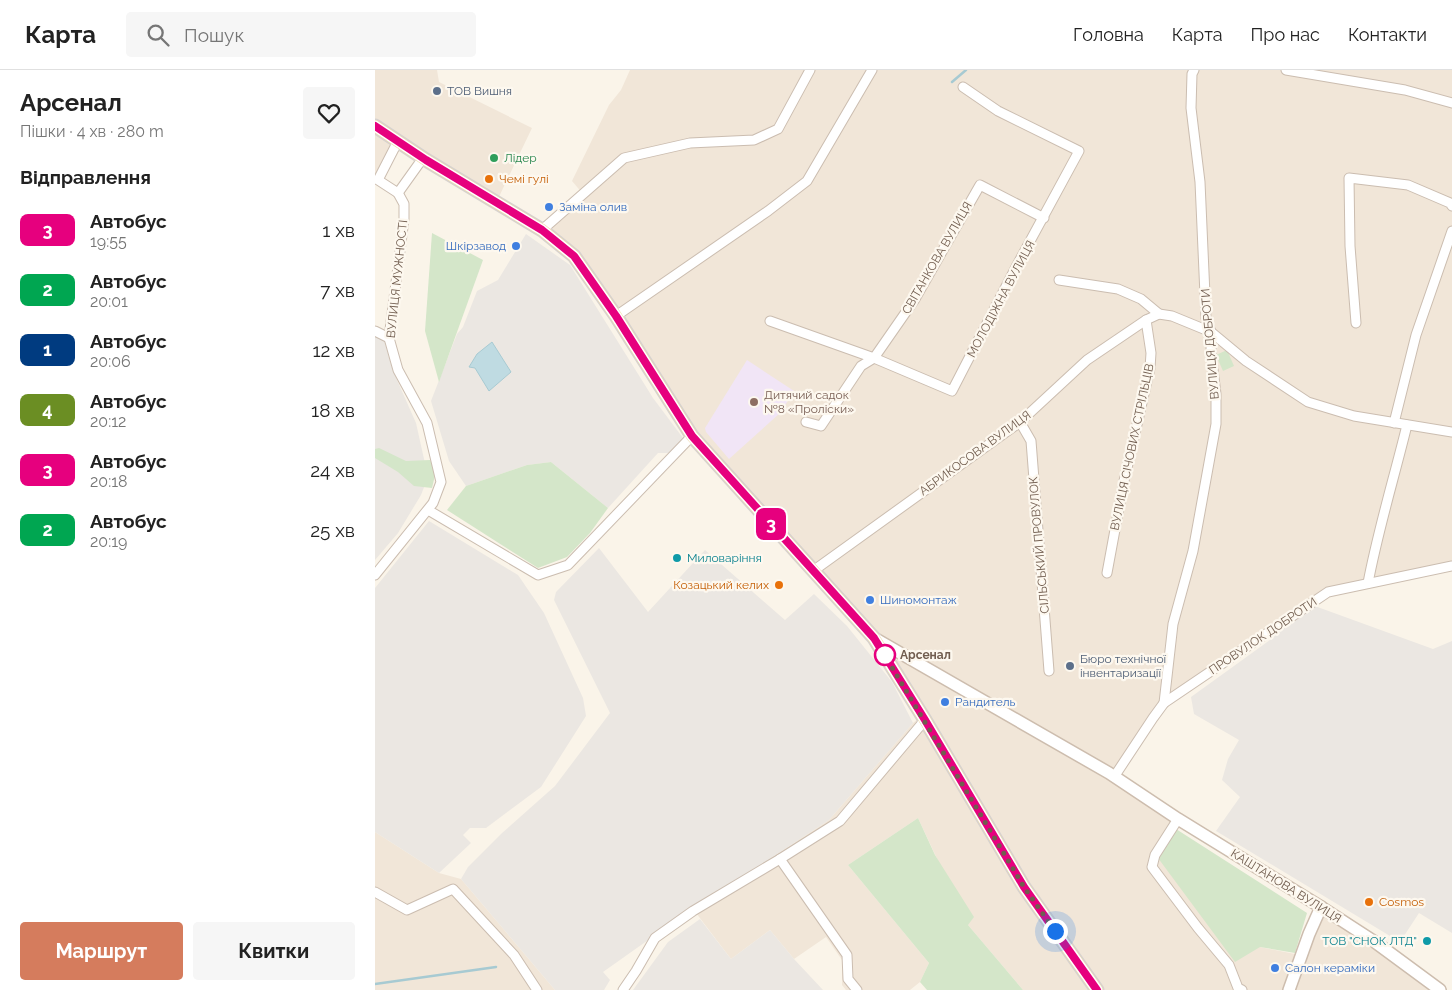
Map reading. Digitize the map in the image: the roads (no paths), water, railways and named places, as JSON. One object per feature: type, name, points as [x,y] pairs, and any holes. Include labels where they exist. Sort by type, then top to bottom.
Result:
[{"type":"main road","points":[[375,126],[423,158],[542,230],[574,256],[616,316],[692,436],[874,638],[1024,887],[1097,990]]},
{"type":"street","points":[[542,230],[625,158],[690,144],[754,140],[778,129],[810,70]]},
{"type":"street","points":[[616,316],[769,211],[807,181],[872,70]]},
{"type":"street","name":"ВУЛИЦЯ ДОБРОТИ","points":[[1165,703],[1173,624],[1193,551],[1216,424],[1216,394],[1211,353],[1211,332],[1206,318],[1200,182],[1191,108],[1192,74],[1194,70]]},
{"type":"street","points":[[1286,70],[1405,90],[1452,103]]},
{"type":"street","name":"МОЛОДІЖНА ВУЛИЦЯ","points":[[770,321],[874,358],[952,391],[1079,151],[998,111],[963,87]]},
{"type":"street","points":[[398,141],[376,180],[398,193],[423,158]]},
{"type":"street","points":[[1356,323],[1350,246],[1349,178],[1408,185],[1450,203],[1452,206]]},
{"type":"street","name":"СВІТАНКОВА ВУЛИЦЯ","points":[[806,422],[821,426],[861,366],[874,358],[915,299],[980,184],[1044,218]]},
{"type":"street","name":"ВУЛИЦЯ МУЖНОСТІ","points":[[375,575],[433,503],[441,482],[427,423],[398,370],[389,338],[404,219],[404,204],[398,193]]},
{"type":"street","points":[[1395,423],[1416,336],[1452,231]]},
{"type":"street","points":[[1059,280],[1118,289],[1141,299],[1159,314],[1172,316],[1211,332],[1246,361],[1308,402],[1354,416],[1452,432]]},
{"type":"street","name":"АБРИКОСОВА ВУЛИЦЯ","points":[[813,571],[1021,422],[1087,360],[1146,320],[1159,314]]},
{"type":"street","name":"ВУЛИЦЯ СІЧОВИХ СТРІЛЬЦІВ","points":[[1107,573],[1124,481],[1150,368],[1151,353],[1146,320]]},
{"type":"street","points":[[375,331],[389,338]]},
{"type":"street","name":"СІЛЬСЬКИЙ ПРОВУЛОК","points":[[1021,422],[1031,441],[1049,671]]},
{"type":"street","points":[[1368,583],[1376,542],[1407,425]]},
{"type":"street","points":[[428,510],[538,574],[568,565],[692,436]]},
{"type":"street","name":"ПРОВУЛОК ДОБРОТИ","points":[[1165,703],[1327,592],[1452,566]]},
{"type":"street","name":"КАШТАНОВА ВУЛИЦЯ","points":[[874,638],[1114,777],[1178,820],[1375,942],[1440,990]]},
{"type":"street","points":[[1114,777],[1165,703]]},
{"type":"street","points":[[623,990],[636,972],[655,938],[693,912],[840,821],[925,720]]},
{"type":"street","points":[[1178,820],[1155,855],[1152,867],[1198,928],[1229,965],[1238,988],[1242,990]]},
{"type":"street","points":[[780,859],[847,955],[848,979],[857,990]]},
{"type":"street","points":[[375,892],[407,910],[453,889],[513,955],[537,990]]},
{"type":"street","points":[[1289,990],[1321,907]]},
{"type":"water","points":[[492,342],[511,372],[489,391],[475,368],[469,367],[477,354]]},
{"type":"waterway","points":[[952,82],[966,70]]},
{"type":"waterway","points":[[375,984],[496,967]]},
{"type":"place","name":"ТОВ Вишня","points":[[437,91]]},
{"type":"place","name":"Лідер","points":[[494,158]]},
{"type":"place","name":"Чемі гулі","points":[[489,179]]},
{"type":"place","name":"Заміна олив","points":[[549,207]]},
{"type":"place","name":"Шкірзавод","points":[[516,246]]},
{"type":"place","name":"Дитячий садок №8 «Проліски»","points":[[754,402]]},
{"type":"place","name":"Миловаріння","points":[[677,558]]},
{"type":"place","name":"Козацький келих","points":[[779,585]]},
{"type":"place","name":"Шиномонтаж","points":[[870,600]]},
{"type":"place","name":"Арсенал","points":[[885,655]]},
{"type":"place","name":"Бюро технічної інвентаризації","points":[[1070,666]]},
{"type":"place","name":"Рандитель","points":[[945,702]]},
{"type":"place","name":"Cosmos","points":[[1369,902]]},
{"type":"place","name":"ТОВ \"СНОК ЛТД\"","points":[[1427,941]]},
{"type":"place","name":"Салон кераміки","points":[[1275,968]]}]
